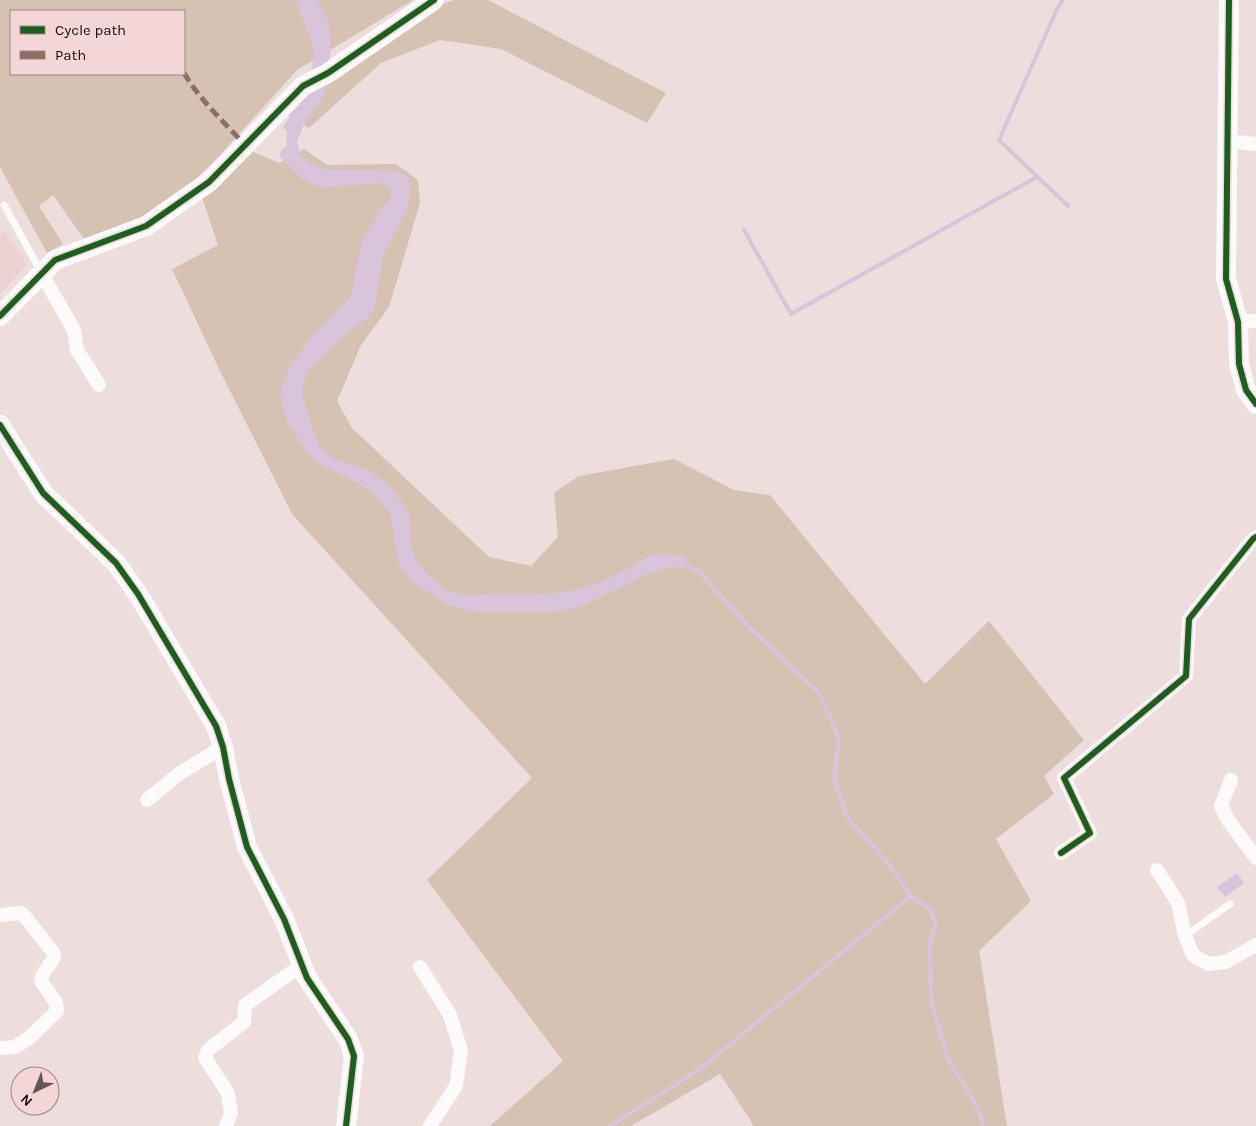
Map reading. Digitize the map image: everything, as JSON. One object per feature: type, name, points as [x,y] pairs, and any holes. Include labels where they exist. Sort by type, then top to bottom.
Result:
[{"type":"street","points":[[0,316],[56,260],[146,226],[209,182],[303,86],[328,73],[434,0]]},
{"type":"street","points":[[1229,0],[1226,279],[1247,321],[1238,364],[1246,390],[1256,404]]},
{"type":"street","points":[[1228,141],[1256,144]]},
{"type":"street","points":[[42,274],[74,330],[77,350],[99,385]]},
{"type":"street","points":[[0,425],[43,493],[116,563],[138,594],[216,726],[223,747],[229,779],[247,848],[284,919],[307,978],[348,1039],[354,1056],[346,1126]]},
{"type":"street","points":[[1061,853],[1090,832],[1064,778],[1186,676],[1189,619],[1256,537]]},
{"type":"street","points":[[147,800],[180,773],[223,747]]},
{"type":"street","points":[[1231,780],[1222,806],[1228,820],[1256,858]]},
{"type":"street","points":[[1157,870],[1178,903],[1185,936],[1193,955],[1208,964],[1226,962],[1256,945]]},
{"type":"street","points":[[0,915],[21,912],[53,952],[54,957],[42,974],[41,981],[56,1003],[56,1011],[29,1038],[15,1046],[0,1048]]},
{"type":"street","points":[[226,1126],[231,1113],[228,1093],[205,1058],[208,1050],[244,1022],[245,1005],[302,965]]},
{"type":"street","points":[[420,967],[450,1015],[461,1051],[456,1086],[430,1126]]},
{"type":"lane","points":[[4,205],[42,274]]},
{"type":"lane","points":[[1185,936],[1230,904]]},
{"type":"shaded area","points":[[0,0],[413,0],[297,70],[194,181],[146,215],[84,239],[53,195],[39,206],[63,244],[47,253],[0,167]]},
{"type":"shaded area","points":[[295,0],[317,0],[329,22],[331,44],[327,85],[323,98],[304,124],[297,142],[301,155],[307,161],[326,170],[399,171],[408,178],[411,190],[408,206],[383,255],[375,308],[369,317],[342,337],[307,371],[302,392],[310,423],[319,445],[331,457],[370,471],[389,485],[402,502],[410,517],[410,542],[415,559],[424,571],[445,590],[463,595],[547,594],[571,591],[600,582],[648,556],[666,554],[687,558],[684,568],[670,567],[646,575],[585,605],[558,612],[474,612],[449,606],[413,582],[399,565],[390,513],[376,497],[358,483],[330,470],[310,456],[287,423],[280,393],[291,364],[313,335],[351,296],[362,241],[381,209],[391,197],[391,189],[381,183],[322,188],[303,180],[280,157],[280,152],[289,144],[290,135],[283,127],[309,89],[314,53]]},
{"type":"shaded area","points":[[454,0],[488,0],[666,93],[647,123],[501,49],[440,40],[381,63],[309,128],[288,115],[425,10]]},
{"type":"shaded area","points":[[304,149],[327,165],[396,164],[418,180],[420,203],[389,307],[361,345],[337,401],[352,428],[489,557],[531,566],[558,537],[554,493],[579,476],[674,459],[734,490],[770,495],[925,684],[989,621],[1084,740],[1044,776],[1054,794],[996,839],[1031,901],[979,951],[1007,1126],[753,1126],[720,1074],[631,1126],[490,1126],[563,1061],[427,880],[532,778],[292,514],[219,369],[172,269],[218,245],[201,194],[251,151],[279,163]]},
{"type":"shaded area","points":[[4,231],[27,264],[0,294],[0,235]]},
{"type":"shaded area","points":[[1237,873],[1244,883],[1225,897],[1217,887]]},
{"type":"waterway","points":[[1063,0],[1057,9],[999,140],[1068,206]]},
{"type":"waterway","points":[[288,150],[289,129]]},
{"type":"waterway","points":[[744,230],[791,314],[1037,177]]},
{"type":"waterway","points":[[682,564],[698,571],[750,628],[818,692],[839,740],[834,778],[847,817],[887,862],[911,896],[930,909],[936,926],[930,941],[931,1001],[949,1061],[971,1096],[981,1116],[983,1126]]},
{"type":"waterway","points":[[610,1126],[700,1069],[911,896]]},
{"type":"marked path","points":[[185,75],[205,101],[245,145]]},
{"type":"cycle path","points":[[0,316],[55,260],[146,226],[209,182],[303,86],[328,73],[434,0]]},
{"type":"cycle path","points":[[1229,0],[1226,279],[1238,322],[1239,364],[1246,390],[1256,404]]},
{"type":"cycle path","points":[[0,425],[43,493],[116,563],[138,594],[216,726],[223,747],[229,779],[247,847],[284,919],[307,978],[348,1039],[354,1056],[346,1126]]},
{"type":"cycle path","points":[[1061,853],[1090,833],[1064,778],[1186,676],[1189,619],[1256,537]]}]
